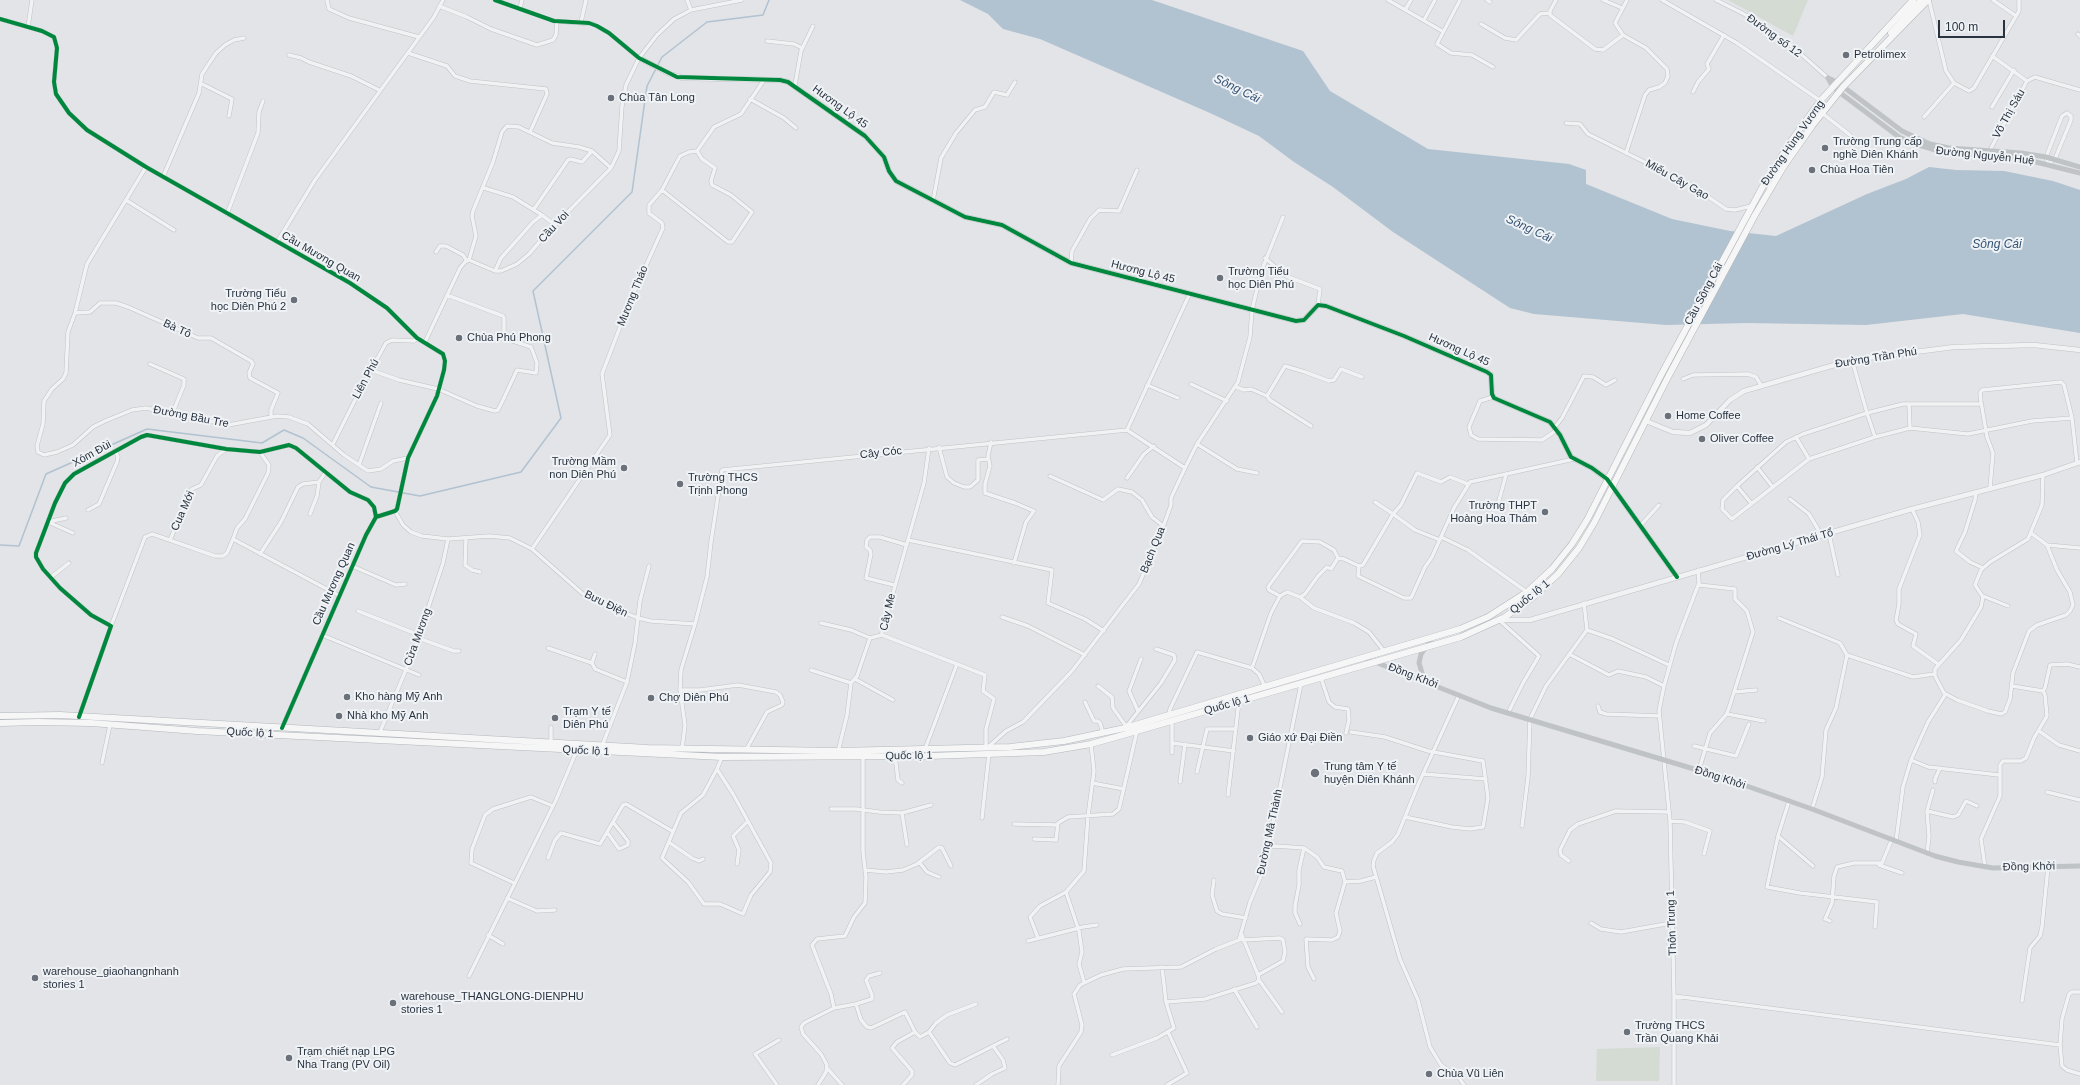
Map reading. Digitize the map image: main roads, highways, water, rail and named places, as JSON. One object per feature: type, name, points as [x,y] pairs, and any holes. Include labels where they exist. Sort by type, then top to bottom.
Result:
[{"type":"highway","points":[[1875,42],[1913,0]]},
{"type":"highway","points":[[1880,47],[1898,24],[1921,0]]},
{"type":"highway","points":[[1880,47],[1929,0]]},
{"type":"highway","points":[[1875,42],[1898,24]]},
{"type":"highway","name":"Đường Hùng Vương","points":[[1749,208],[1788,147],[1821,100],[1875,42]]},
{"type":"highway","name":"Đường Hùng Vương","points":[[1755,215],[1784,166],[1822,113],[1880,47]]},
{"type":"highway","name":"Cầu Sông Cái","points":[[1660,377],[1749,208]]},
{"type":"highway","name":"Cầu Sông Cái","points":[[1668,378],[1755,215]]},
{"type":"highway","name":"Quốc lộ 1","points":[[0,716],[78,717],[380,732],[602,746],[746,750],[863,756],[895,756],[988,751],[1036,745],[1103,733],[1432,638],[1488,617],[1527,592],[1552,569],[1572,544],[1587,520],[1660,377]]},
{"type":"highway","name":"Quốc lộ 1","points":[[0,723],[38,722],[110,725],[197,731],[722,757],[838,754],[925,749],[1044,752],[1091,744],[1424,649],[1461,637],[1499,620],[1532,598],[1565,565],[1587,536],[1668,378]]},
{"type":"main road","name":"Đường Nguyễn Huệ","points":[[1828,78],[1899,137],[1912,143],[1949,154],[1989,152],[2046,157],[2080,167]]},
{"type":"main road","name":"Đường Nguyễn Huệ","points":[[1989,152],[2048,164],[2080,173]]},
{"type":"main road","points":[[1432,638],[1424,649],[1420,659],[1421,672],[1426,680],[1432,684]]},
{"type":"main road","name":"Đồng Khởi","points":[[1365,658],[1508,713],[1699,770],[1812,809],[1927,853],[1958,862],[1984,867],[2080,866]]},
{"type":"water","name":"Sông Cái","points":[[960,0],[1152,0],[1303,51],[1330,91],[1428,149],[1569,164],[1586,170],[1586,184],[1672,219],[1730,231],[1776,236],[1867,194],[1906,179],[1929,167],[1956,170],[2004,171],[2053,181],[2080,190],[2080,333],[1963,314],[1866,325],[1747,323],[1666,325],[1534,314],[1510,308],[1393,232],[1333,187],[1294,162],[1259,136],[1040,39],[1003,29],[988,14]]},
{"type":"waterway","points":[[0,545],[19,546],[46,474],[147,429],[262,443],[284,430],[303,438],[371,487],[420,496],[521,472],[561,418],[533,291],[632,192],[647,86],[662,57],[707,22],[763,15],[769,0]]},
{"type":"place","name":"Petrolimex","points":[[1846,55]]},
{"type":"place","name":"Chùa Tân Long","points":[[611,98]]},
{"type":"place","name":"Trường Trung cấp nghề Diên Khánh","points":[[1825,148]]},
{"type":"place","name":"Chùa Hoa Tiên","points":[[1812,170]]},
{"type":"place","name":"Trường Tiểu học Diên Phú","points":[[1220,278]]},
{"type":"place","name":"Trường Tiểu học Diên Phú 2","points":[[294,300]]},
{"type":"place","name":"Chùa Phú Phong","points":[[459,338]]},
{"type":"place","name":"Home Coffee","points":[[1668,416]]},
{"type":"place","name":"Oliver Coffee","points":[[1702,439]]},
{"type":"place","name":"Trường Mầm non Diên Phú","points":[[624,468]]},
{"type":"place","name":"Trường THCS Trịnh Phong","points":[[680,484]]},
{"type":"place","name":"Trường THPT Hoàng Hoa Thám","points":[[1545,512]]},
{"type":"place","name":"Kho hàng Mỹ Anh","points":[[347,697]]},
{"type":"place","name":"Chợ Diên Phú","points":[[651,698]]},
{"type":"place","name":"Nhà kho Mỹ Anh","points":[[339,716]]},
{"type":"place","name":"Trạm Y tế Diên Phú","points":[[555,718]]},
{"type":"place","name":"Giáo xứ Đại Điền","points":[[1250,738]]},
{"type":"place","name":"Trung tâm Y tế huyện Diên Khánh","points":[[1315,773]]},
{"type":"place","name":"warehouse_giaohangnhanh stories 1","points":[[35,978]]},
{"type":"place","name":"warehouse_THANGLONG-DIENPHU stories 1","points":[[393,1003]]},
{"type":"place","name":"Trường THCS Trần Quang Khải","points":[[1627,1032]]},
{"type":"place","name":"Trạm chiết nạp LPG Nha Trang (PV Oil)","points":[[289,1058]]},
{"type":"place","name":"Chùa Vũ Liên","points":[[1429,1074]]}]
